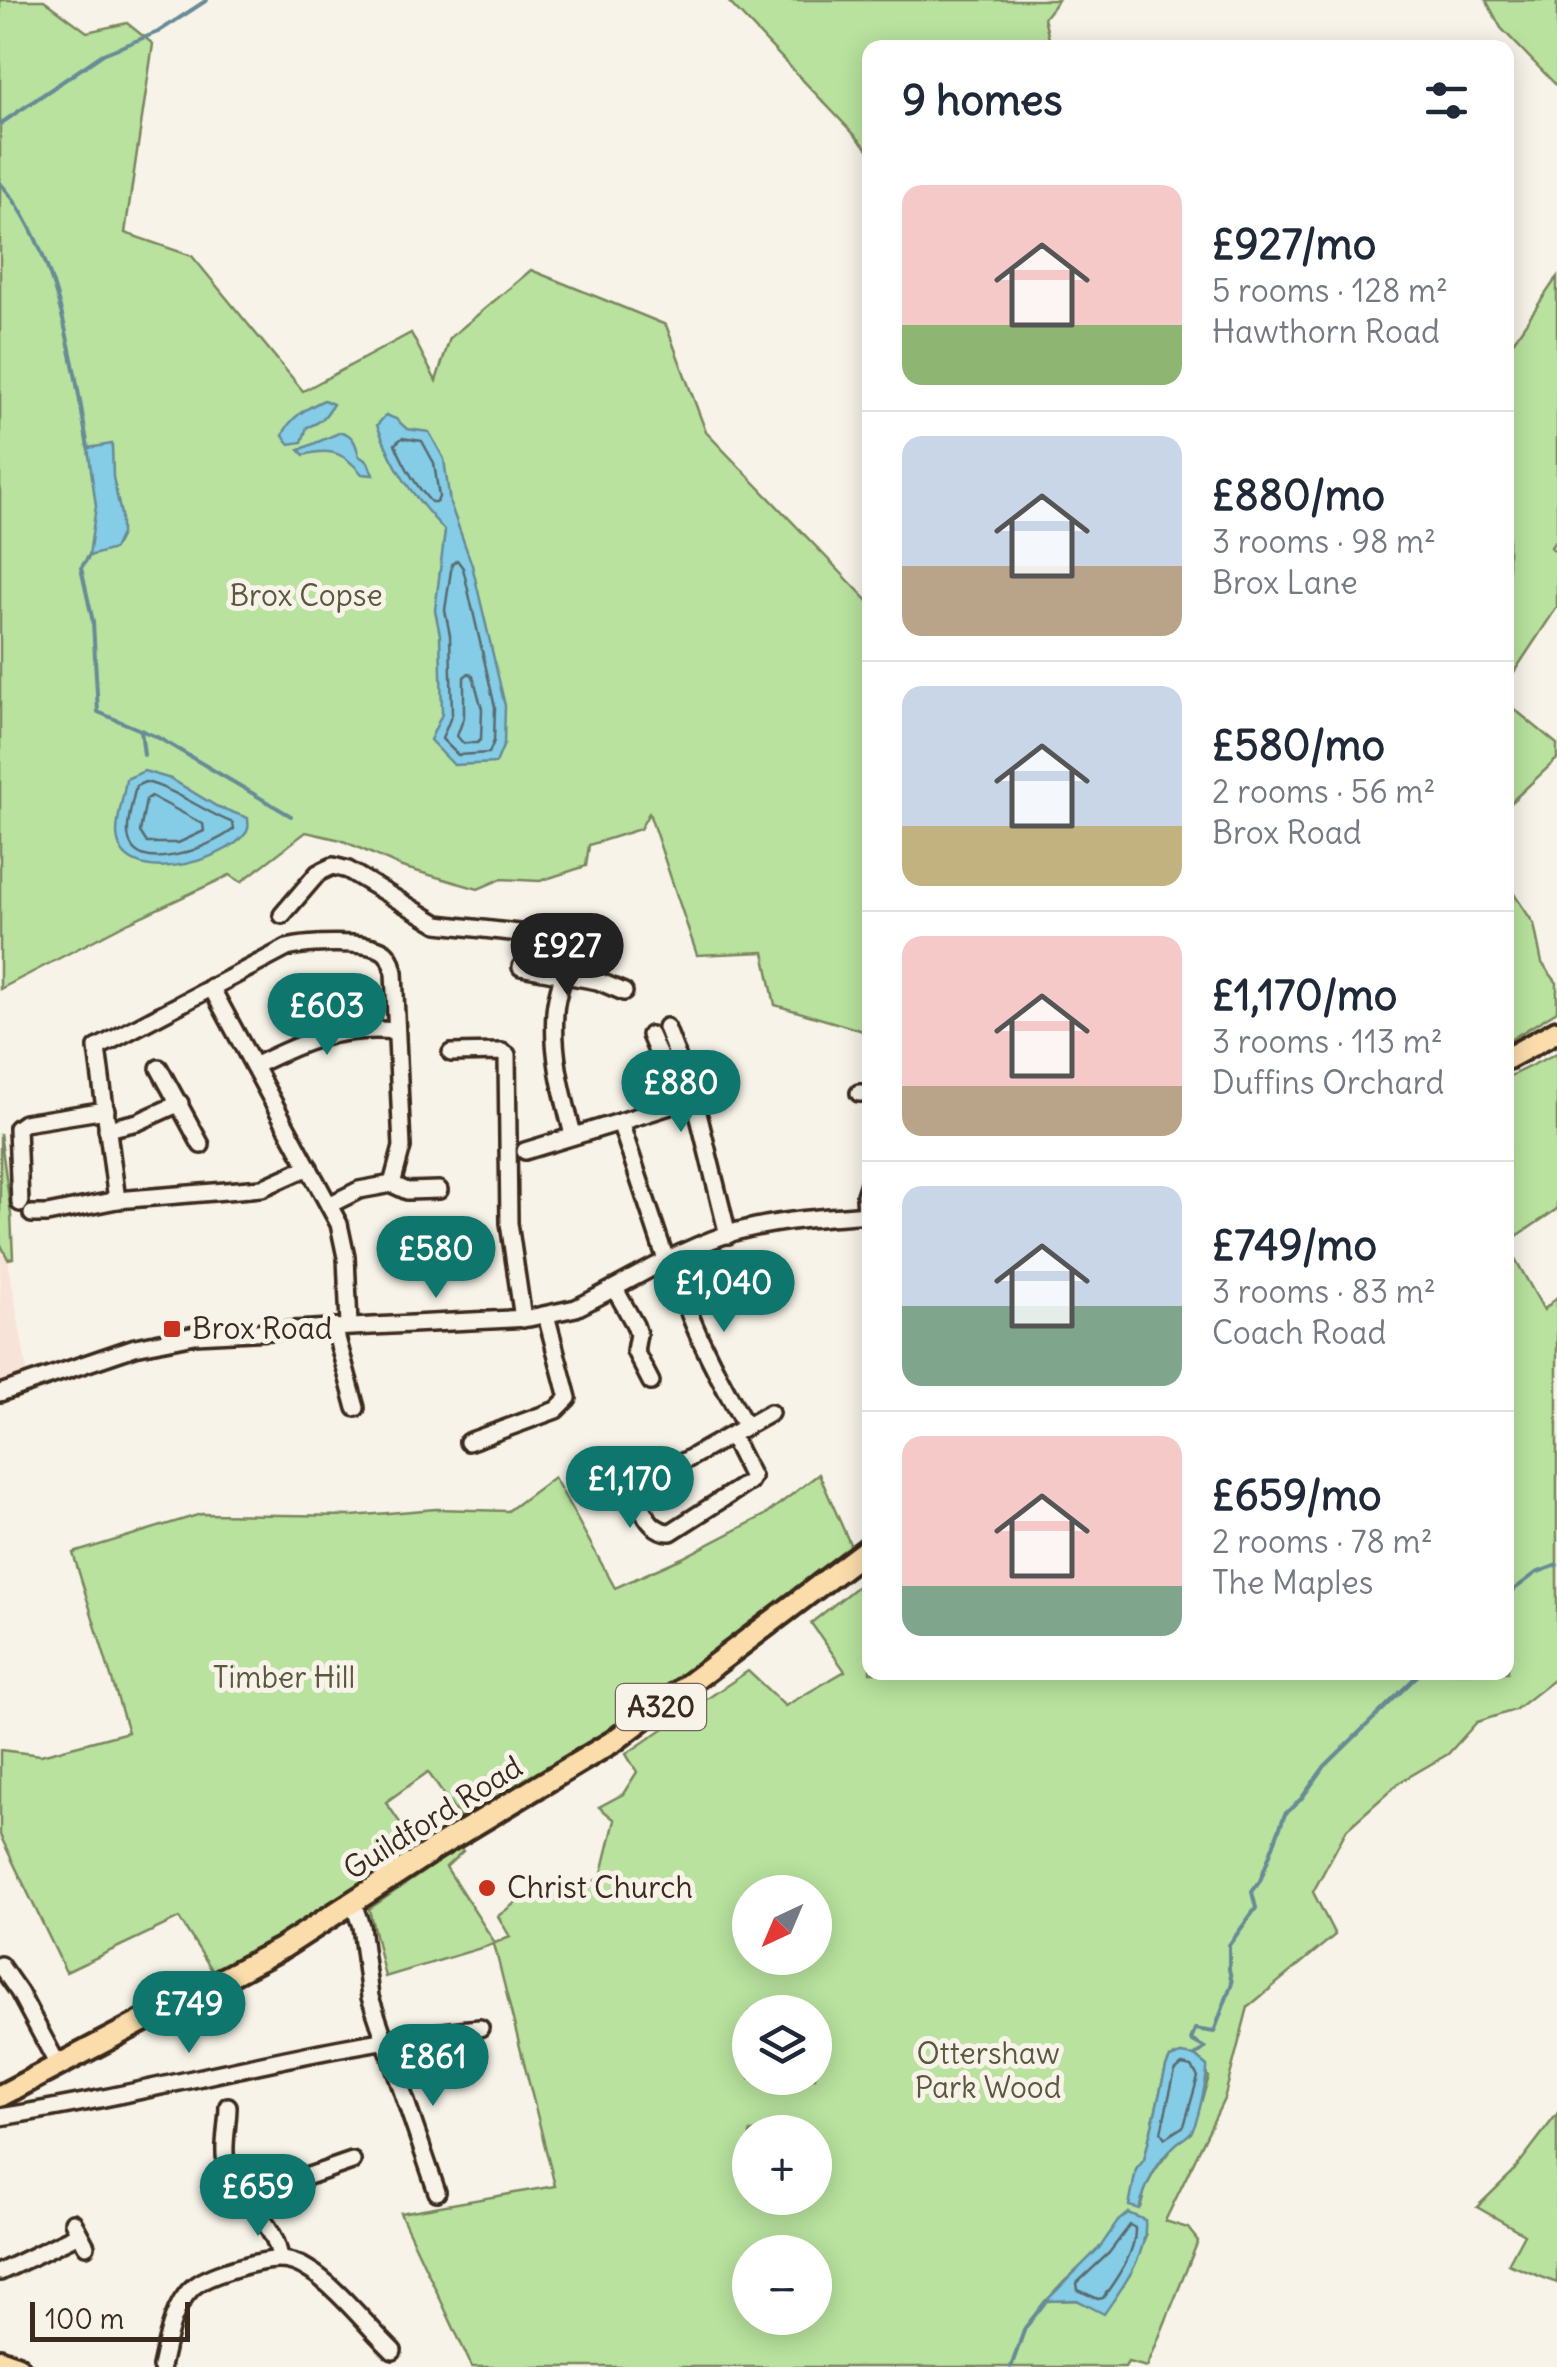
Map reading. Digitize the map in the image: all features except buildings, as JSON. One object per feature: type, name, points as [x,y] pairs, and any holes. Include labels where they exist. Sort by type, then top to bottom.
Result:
[{"type":"main road","points":[[1514,1055],[1557,1031]]},
{"type":"main road","name":"Guildford Road","points":[[0,2096],[282,1948],[436,1848],[614,1741],[862,1553]]},
{"type":"main road","points":[[0,2360],[18,2367]]},
{"type":"street","points":[[282,915],[318,873],[327,867],[339,867],[438,924],[564,938],[570,944],[570,954],[555,1011],[554,1061],[573,1135]]},
{"type":"street","points":[[117,1200],[93,1041],[286,948],[306,943],[382,949],[388,955],[394,972],[402,1147],[392,1184]]},
{"type":"street","points":[[521,966],[598,982],[624,992]]},
{"type":"street","points":[[211,987],[339,1224],[344,1245],[342,1326],[358,1405]]},
{"type":"street","points":[[666,1027],[696,1105],[728,1235]]},
{"type":"street","points":[[254,1066],[304,1040],[354,1032],[396,1031]]},
{"type":"street","points":[[525,1150],[680,1103],[650,1036]]},
{"type":"street","points":[[450,1053],[507,1055],[509,1224],[523,1318]]},
{"type":"street","points":[[159,1068],[201,1145]]},
{"type":"street","points":[[107,1130],[138,1122],[180,1103]]},
{"type":"street","points":[[106,1110],[24,1122],[16,1128],[26,1208],[48,1214],[117,1200],[262,1188],[309,1167]]},
{"type":"street","points":[[620,1122],[670,1261],[680,1276],[684,1301],[738,1432],[752,1476],[749,1482],[671,1532],[654,1528],[640,1504],[640,1486],[738,1432],[770,1413]]},
{"type":"street","points":[[329,1205],[359,1190],[392,1184],[407,1192],[439,1190]]},
{"type":"street","points":[[0,1393],[164,1340],[546,1315],[576,1308],[728,1235],[785,1220],[862,1214]]},
{"type":"street","points":[[615,1289],[635,1325],[635,1350],[651,1382]]},
{"type":"street","points":[[468,1442],[556,1410],[566,1402],[568,1393],[546,1315]]},
{"type":"street","points":[[352,1904],[360,1926],[370,1997],[437,2192]]},
{"type":"street","points":[[0,1965],[19,1992],[58,2067]]},
{"type":"street","points":[[0,2117],[385,2041],[480,2028]]},
{"type":"street","points":[[228,2106],[226,2163],[237,2186],[270,2230],[280,2260]]},
{"type":"street","points":[[249,2201],[340,2160]]},
{"type":"street","points":[[0,2272],[80,2234]]},
{"type":"street","points":[[161,2367],[168,2335],[194,2286],[245,2267],[280,2260],[314,2273],[397,2351]]},
{"type":"shaded area","points":[[0,1243],[8,1259],[27,1371],[23,1379],[0,1386]]},
{"type":"green space","name":"Brox Copse","points":[[0,0],[44,0],[87,32],[127,23],[153,44],[125,233],[192,256],[303,391],[411,333],[436,381],[450,338],[531,270],[666,325],[706,432],[862,595],[862,1031],[775,1005],[764,952],[697,955],[649,813],[640,829],[589,845],[586,866],[540,881],[501,879],[478,889],[402,867],[341,840],[306,832],[241,882],[230,875],[0,989]]},
{"type":"green space","points":[[727,0],[1058,0],[1044,18],[1049,40],[862,40],[862,143]]},
{"type":"green space","points":[[1486,0],[1557,0],[1557,86],[1514,40],[1501,28]]},
{"type":"green space","points":[[1557,277],[1557,539],[1551,547],[1557,554],[1557,607],[1514,672],[1514,340]]},
{"type":"green space","points":[[1514,709],[1557,744],[1557,759],[1514,799]]},
{"type":"green space","points":[[1514,894],[1534,924],[1542,963],[1557,983],[1557,1011],[1514,1037]]},
{"type":"green space","points":[[1557,1053],[1557,1209],[1514,1238],[1514,1074]]},
{"type":"green space","points":[[0,1133],[11,1214],[13,1258],[8,1259],[0,1243]]},
{"type":"green space","name":"Ottershaw Park Wood","points":[[1514,1257],[1544,1310],[1557,1297],[1557,1677],[1515,1710],[1477,1722],[1448,1754],[1400,1782],[1347,1829],[1313,1892],[1335,1935],[1248,2007],[1224,2099],[1165,2221],[1188,2228],[1198,2241],[1147,2367],[1128,2362],[1125,2367],[472,2367],[400,2213],[555,2186],[494,1944],[385,1977],[369,1909],[460,1847],[463,1851],[446,1867],[495,1943],[510,1937],[498,1916],[519,1900],[572,1893],[601,1877],[615,1820],[599,1807],[623,1794],[637,1772],[626,1754],[748,1671],[785,1706],[845,1671],[811,1623],[862,1582],[862,1680],[1514,1680]],"holes":[[[1181,2054],[1209,2077],[1191,2133],[1174,2145],[1156,2169],[1140,2208],[1136,2170],[1144,2160],[1166,2067],[1170,2058]],[[1128,2213],[1146,2235],[1131,2273],[1104,2313],[1077,2300],[1048,2301]]]},
{"type":"green space","name":"Timber Hill","points":[[819,1474],[854,1553],[634,1719],[463,1823],[428,1772],[386,1802],[419,1851],[320,1915],[214,1973],[179,1918],[66,1972],[0,1835],[0,1750],[41,1755],[128,1732],[73,1553],[201,1514],[352,1516],[436,1509],[508,1511],[554,1477],[615,1588],[765,1515]]},
{"type":"green space","points":[[1557,2114],[1557,2283],[1508,2264],[1524,2234],[1477,2207],[1512,2173]]},
{"type":"water","points":[[324,400],[333,404],[325,415],[307,427],[302,442],[290,444],[283,436],[289,424]]},
{"type":"water","points":[[386,415],[407,429],[429,432],[444,459],[450,503],[472,565],[505,706],[504,744],[496,763],[454,765],[430,740],[442,714],[440,635],[435,610],[445,531],[413,494],[391,457],[377,425]]},
{"type":"water","points":[[341,432],[353,440],[373,475],[362,474],[336,454],[304,455],[299,450]]},
{"type":"water","points":[[112,444],[121,534],[114,549],[89,556],[96,506],[88,448]]},
{"type":"water","points":[[144,771],[171,779],[216,806],[248,818],[246,833],[218,853],[197,861],[175,866],[135,862],[122,851],[117,826],[126,779]]},
{"type":"water","points":[[1181,2054],[1195,2056],[1207,2066],[1195,2124],[1157,2166],[1139,2209],[1129,2206],[1166,2067],[1170,2058]]},
{"type":"water","points":[[1128,2213],[1145,2220],[1143,2246],[1133,2270],[1104,2314],[1077,2300],[1046,2301],[1101,2246]]},
{"type":"waterway","points":[[0,124],[103,54],[158,32],[207,0]]},
{"type":"waterway","points":[[0,183],[20,209],[49,273],[69,345],[88,448]]},
{"type":"waterway","points":[[89,556],[81,568],[93,622],[98,712],[157,737],[291,816]]},
{"type":"waterway","points":[[141,730],[144,755]]},
{"type":"waterway","points":[[1514,1590],[1536,1573],[1557,1565]]},
{"type":"waterway","points":[[1195,2056],[1205,2048],[1191,2040],[1195,2029],[1214,2032],[1232,1983],[1229,1945],[1256,1908],[1252,1892],[1260,1881],[1285,1814],[1325,1766],[1413,1680]]},
{"type":"waterway","points":[[1011,2367],[1025,2328],[1046,2301]]},
{"type":"place","name":"Brox Road","points":[[172,1329]]},
{"type":"place","name":"Christ Church","points":[[487,1888]]}]
